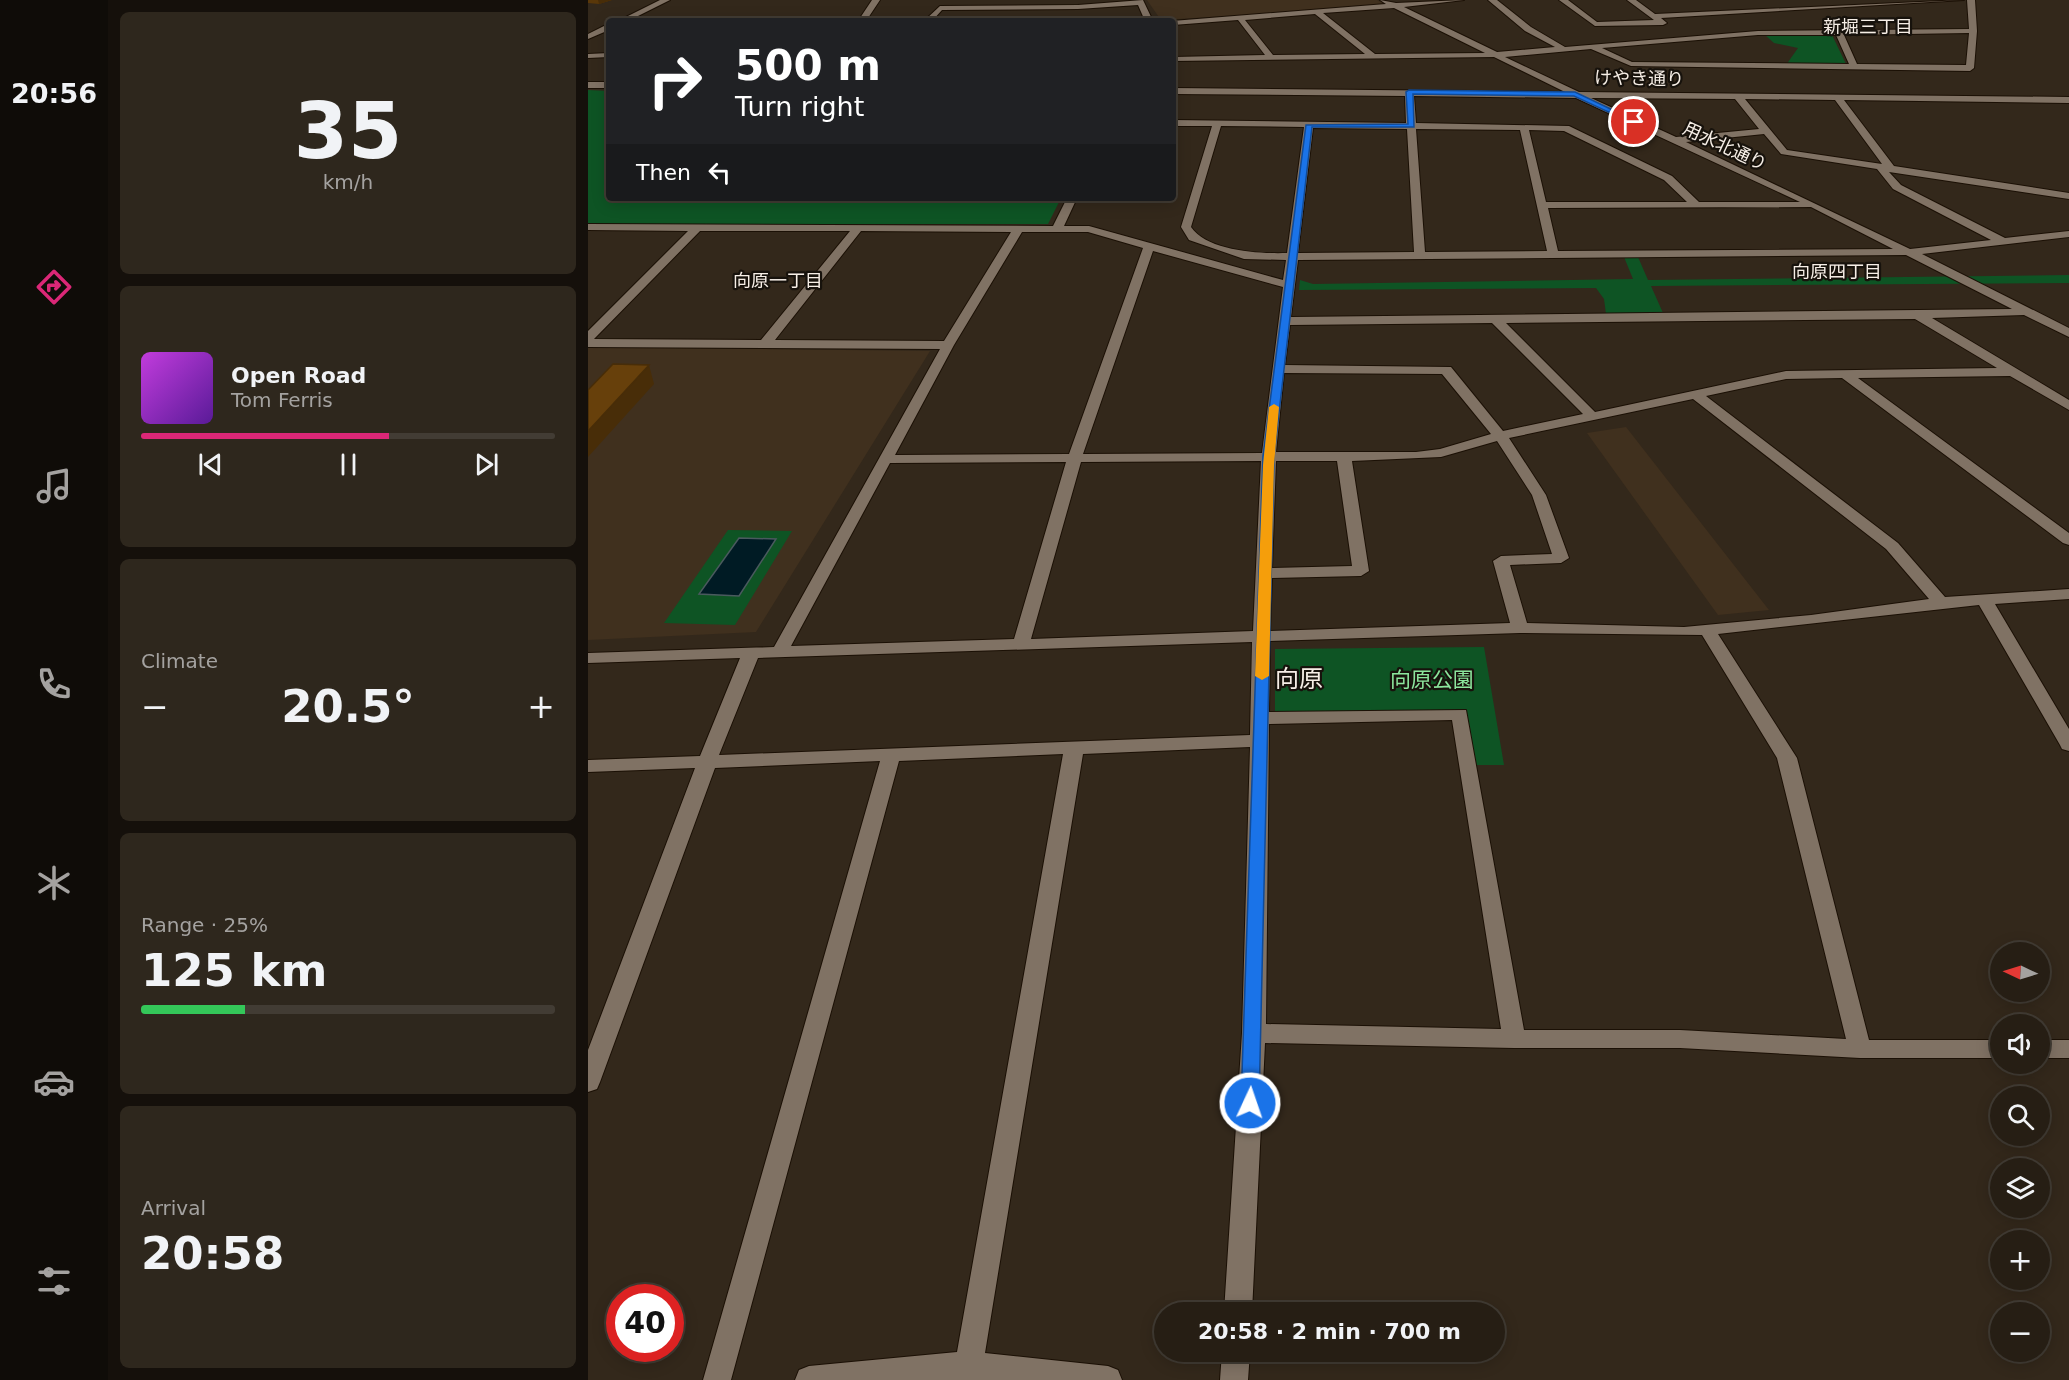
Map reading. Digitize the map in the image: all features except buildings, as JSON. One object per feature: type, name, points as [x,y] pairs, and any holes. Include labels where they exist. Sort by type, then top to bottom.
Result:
[{"type":"street","points":[[628,18],[666,0]]},
{"type":"street","points":[[864,18],[876,0]]},
{"type":"street","name":"用水北通り","points":[[1384,0],[1575,94],[1918,255],[2069,333]]},
{"type":"street","points":[[1176,23],[1398,7],[1460,0]]},
{"type":"street","points":[[1492,0],[1528,29],[1562,48]]},
{"type":"street","points":[[1563,0],[1595,24],[1662,22]]},
{"type":"street","points":[[1631,0],[1677,33]]},
{"type":"street","points":[[1830,0],[1862,16]]},
{"type":"street","points":[[1653,16],[1960,0]]},
{"type":"street","points":[[1589,45],[1630,64],[1970,68],[1973,31],[1971,0]]},
{"type":"street","points":[[931,18],[940,8],[1077,11],[1139,2],[1147,18]]},
{"type":"street","points":[[1318,13],[1372,56]]},
{"type":"street","points":[[1240,18],[1270,58]]},
{"type":"street","points":[[1872,21],[1891,32]]},
{"type":"street","points":[[588,37],[606,28]]},
{"type":"street","points":[[1176,59],[1494,55],[1677,33],[1973,31]]},
{"type":"street","points":[[1839,32],[1854,67]]},
{"type":"street","points":[[588,56],[606,56]]},
{"type":"street","points":[[1763,76],[1770,67]]},
{"type":"street","points":[[588,85],[606,85]]},
{"type":"street","points":[[1750,96],[1756,86]]},
{"type":"street","name":"けやき通り","points":[[1176,91],[2069,100]]},
{"type":"street","points":[[1409,92],[1420,255]]},
{"type":"street","points":[[1737,96],[1784,152],[2069,196]]},
{"type":"street","points":[[1837,97],[1891,169]]},
{"type":"street","points":[[1176,123],[1566,128],[1668,178],[1696,205]]},
{"type":"street","points":[[1217,124],[1186,227],[1192,238],[1248,257],[1553,254],[1918,255],[2002,241],[2069,234]]},
{"type":"street","points":[[1239,1302],[1254,1033],[1262,636],[1269,456],[1309,125]]},
{"type":"street","points":[[1524,127],[1553,254]]},
{"type":"street","points":[[1675,141],[1766,131]]},
{"type":"street","points":[[1880,167],[1897,187],[2002,241]]},
{"type":"street","points":[[1057,229],[1071,201]]},
{"type":"street","points":[[1542,205],[1815,205]]},
{"type":"street","points":[[588,227],[1089,229],[1275,284],[1289,284]]},
{"type":"street","points":[[588,338],[698,227]]},
{"type":"street","points":[[765,344],[859,227]]},
{"type":"street","points":[[780,651],[888,459],[948,345],[1018,229]]},
{"type":"street","points":[[1021,644],[1075,457],[1149,247]]},
{"type":"street","points":[[1285,321],[1496,320],[2027,311]]},
{"type":"street","points":[[1916,314],[2069,406]]},
{"type":"street","points":[[1496,320],[1593,417]]},
{"type":"street","points":[[588,343],[948,345]]},
{"type":"street","points":[[1278,369],[1446,370],[1500,436],[1539,495],[1561,558],[1500,561],[1521,628]]},
{"type":"street","points":[[888,459],[1269,456],[1344,458],[1441,453],[1500,436],[1786,375],[2010,372]]},
{"type":"street","points":[[1846,375],[2069,540]]},
{"type":"street","points":[[1694,393],[1892,546],[1941,602]]},
{"type":"street","points":[[1264,573],[1361,571],[1344,458]]},
{"type":"street","points":[[588,658],[1521,628],[1708,631],[1811,620],[1941,602],[2069,594]]},
{"type":"street","points":[[1984,599],[2069,746]]},
{"type":"street","points":[[1708,631],[1787,758],[1860,1049]]},
{"type":"street","points":[[589,1076],[707,762],[752,651]]},
{"type":"street","points":[[1262,718],[1460,714],[1514,1039]]},
{"type":"street","points":[[588,766],[1261,741]]},
{"type":"street","points":[[969,1365],[1074,748]]},
{"type":"street","points":[[717,1380],[891,755]]},
{"type":"street","points":[[1254,1033],[1680,1040],[1860,1049],[1990,1049]]},
{"type":"street","points":[[2050,1049],[2069,1049]]},
{"type":"street","points":[[1234,1380],[1235,1362]]},
{"type":"street","points":[[809,1380],[969,1365],[1064,1373],[1108,1380]]},
{"type":"shaded area","points":[[1147,0],[1377,0],[1388,6],[1176,19],[1160,18]]},
{"type":"shaded area","points":[[588,347],[930,351],[756,632],[588,640]]},
{"type":"shaded area","points":[[1626,427],[1769,610],[1718,615],[1587,433]]},
{"type":"green space","points":[[1765,35],[1832,35],[1846,64],[1786,65],[1798,48],[1774,43]]},
{"type":"green space","points":[[588,90],[606,91],[606,201],[1060,201],[1048,224],[588,224]]},
{"type":"green space","points":[[1624,257],[1638,257],[1648,280],[2069,275],[2069,283],[1651,286],[1663,313],[1606,314],[1604,299],[1596,288],[1299,290],[1300,280],[1313,284],[1633,279]]},
{"type":"green space","points":[[728,530],[792,531],[735,625],[664,623]]},
{"type":"green space","name":"向原公園","points":[[1484,647],[1504,765],[1473,765],[1462,712],[1275,713],[1275,649]]},
{"type":"water","points":[[739,538],[776,539],[739,596],[699,594]]},
{"type":"slow traffic","points":[[1262,676],[1268,465],[1274,407]]},
{"type":"district","name":"新堀三丁目","points":[[1868,26]]},
{"type":"district","name":"向原四丁目","points":[[1837,271]]},
{"type":"district","name":"向原一丁目","points":[[778,280]]},
{"type":"district","name":"向原","points":[[1299,679]]},
{"type":"route","points":[[1250,1103],[1254,1033],[1262,636],[1269,456],[1309,125],[1412,126],[1409,92],[1575,94],[1634,122]]}]
